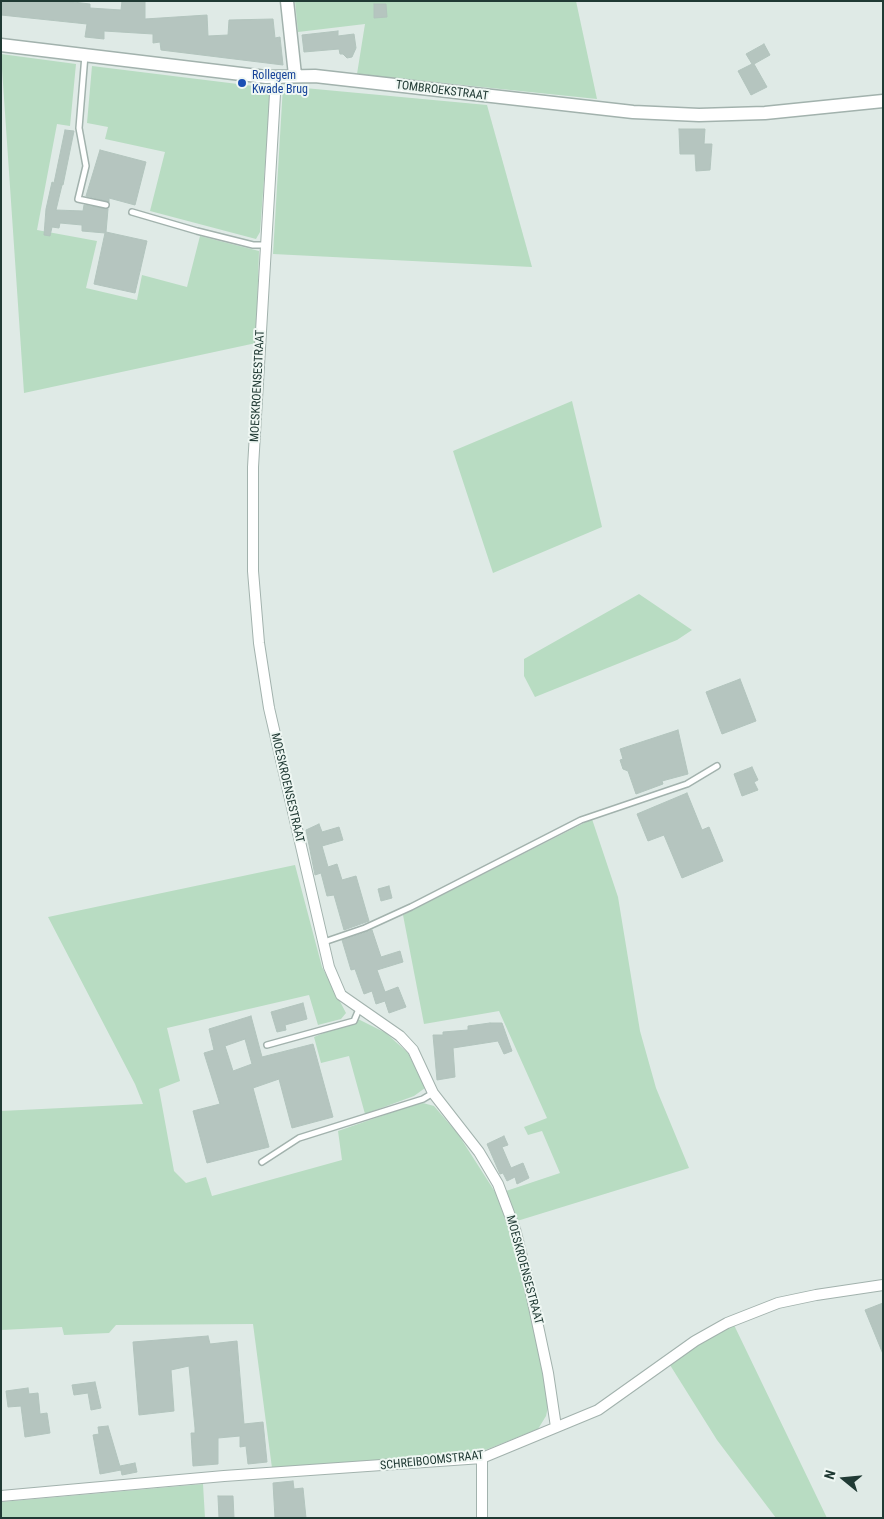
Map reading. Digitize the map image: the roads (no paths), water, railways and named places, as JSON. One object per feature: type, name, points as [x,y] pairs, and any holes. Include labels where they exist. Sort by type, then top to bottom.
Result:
[{"type":"street","points":[[287,1],[295,75]]},
{"type":"street","name":"TOMBROEKSTRAAT","points":[[1,45],[276,77],[295,75],[591,108],[670,114],[771,113],[883,101]]},
{"type":"street","name":"MOESKROENSESTRAAT","points":[[276,77],[253,467],[253,571],[259,643],[269,708],[329,967],[341,995],[359,1010],[400,1036],[413,1050],[433,1093],[478,1152],[498,1184],[515,1229],[537,1320],[556,1427]]},
{"type":"street","name":"SCHREIBOOMSTRAAT","points":[[1,1496],[224,1476],[482,1458],[598,1410],[695,1341],[727,1323],[778,1303],[825,1293],[883,1285]]},
{"type":"street","points":[[482,1458],[482,1518]]},
{"type":"lane","points":[[85,54],[79,128],[86,166],[78,199],[106,205]]},
{"type":"lane","points":[[132,212],[253,245],[266,245]]},
{"type":"lane","points":[[323,942],[365,928],[411,907],[581,820],[687,784],[716,766]]},
{"type":"lane","points":[[267,1045],[354,1021],[359,1010]]},
{"type":"lane","points":[[262,1162],[299,1138],[423,1099],[433,1093]]},
{"type":"place","name":"Rollegem Kwade Brug","points":[[242,83]]}]
